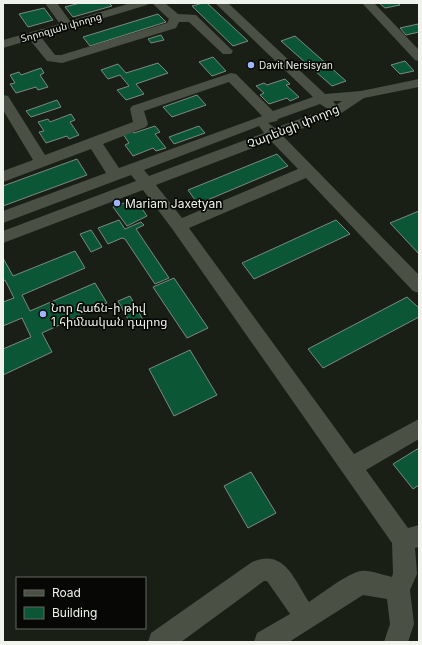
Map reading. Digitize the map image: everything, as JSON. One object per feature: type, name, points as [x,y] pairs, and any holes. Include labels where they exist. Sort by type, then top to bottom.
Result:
[{"type":"street","points":[[51,3],[67,25]]},
{"type":"street","name":"Տորոզյան փողոց","points":[[3,44],[143,3]]},
{"type":"street","points":[[158,3],[175,18],[192,18],[227,51]]},
{"type":"street","points":[[221,3],[335,111]]},
{"type":"street","points":[[368,3],[419,57]]},
{"type":"street","points":[[34,34],[51,58],[62,59],[172,25],[175,18]]},
{"type":"street","points":[[3,177],[141,124],[137,110],[231,77],[266,120],[274,135],[419,286]]},
{"type":"street","points":[[361,95],[419,83]]},
{"type":"street","name":"Չարենցի փողոց","points":[[3,237],[266,120],[322,98],[361,95]]},
{"type":"street","name":"Չարենցի փողոց","points":[[3,217],[116,176],[140,175],[274,135],[335,111],[361,95]]},
{"type":"street","points":[[3,99],[42,162]]},
{"type":"street","points":[[94,142],[116,176]]},
{"type":"street","points":[[179,226],[308,171]]},
{"type":"street","points":[[140,175],[179,226],[350,467],[411,538],[406,574],[398,590],[402,624],[396,642]]},
{"type":"street","points":[[350,467],[419,428]]},
{"type":"street","points":[[170,639],[260,570],[267,569],[275,571],[306,618]]},
{"type":"street","points":[[266,642],[360,583],[368,583],[398,590]]},
{"type":"building","points":[[80,3],[109,3],[112,6],[73,17],[65,7]]},
{"type":"building","points":[[207,3],[248,41],[233,46],[192,6]]},
{"type":"building","points":[[379,3],[398,3],[400,5],[385,8]]},
{"type":"building","points":[[44,8],[53,20],[28,27],[19,14]]},
{"type":"building","points":[[158,14],[166,22],[90,46],[83,37]]},
{"type":"building","points":[[418,24],[419,32],[406,35],[400,28]]},
{"type":"building","points":[[161,35],[164,40],[151,43],[148,39]]},
{"type":"building","points":[[295,36],[346,81],[332,86],[281,41]]},
{"type":"building","points":[[213,57],[226,71],[212,76],[199,62]]},
{"type":"building","points":[[405,61],[414,71],[400,74],[391,65]]},
{"type":"building","points":[[158,63],[168,73],[136,84],[144,94],[126,100],[117,90],[129,86],[120,75],[108,79],[101,70],[118,64],[126,73]]},
{"type":"building","points":[[41,68],[44,73],[40,75],[48,87],[38,90],[36,87],[16,93],[10,84],[15,83],[10,75],[19,72],[21,75]]},
{"type":"building","points":[[285,79],[290,84],[286,85],[299,97],[290,101],[287,98],[269,104],[260,95],[264,93],[256,86],[264,83],[267,85]]},
{"type":"building","points":[[197,95],[206,105],[172,117],[163,107]]},
{"type":"building","points":[[57,100],[61,107],[31,117],[26,111]]},
{"type":"building","points":[[71,114],[75,120],[70,122],[79,135],[69,139],[67,136],[46,143],[39,132],[44,131],[38,122],[48,119],[50,122]]},
{"type":"building","points":[[155,126],[160,132],[155,134],[166,148],[156,151],[153,148],[133,156],[125,145],[129,143],[123,134],[132,131],[134,133]]},
{"type":"building","points":[[199,126],[205,133],[174,144],[169,137]]},
{"type":"building","points":[[277,154],[288,166],[198,204],[188,190]]},
{"type":"building","points":[[77,159],[87,175],[3,206],[3,186]]},
{"type":"building","points":[[130,201],[137,202],[137,207],[141,207],[147,216],[127,226],[113,207]]},
{"type":"building","points":[[419,211],[419,254],[390,223]]},
{"type":"building","points":[[119,220],[125,229],[141,222],[144,225],[136,229],[169,278],[155,284],[125,239],[122,238],[108,244],[98,228]]},
{"type":"building","points":[[336,220],[350,234],[254,279],[242,263]]},
{"type":"building","points":[[91,230],[102,247],[91,252],[80,234]]},
{"type":"building","name":"Նոր Հաճն-ի թիվ 1 հիմնական դպրոց","points":[[75,251],[85,268],[22,295],[30,311],[95,283],[107,303],[42,333],[52,352],[3,375],[3,349],[31,337],[22,318],[3,326],[3,302],[14,298],[5,280],[3,281],[3,258],[13,276]]},
{"type":"building","points":[[174,278],[208,328],[187,338],[153,287]]},
{"type":"building","points":[[130,296],[143,320],[131,325],[118,301]]},
{"type":"building","points":[[407,297],[419,308],[419,317],[323,368],[308,349]]},
{"type":"building","points":[[190,350],[217,395],[174,416],[149,369]]},
{"type":"building","points":[[419,448],[419,485],[413,489],[393,464]]},
{"type":"building","points":[[251,472],[276,513],[248,528],[224,486]]},
{"type":"place","name":"Davit Nersisyan","points":[[251,65]]},
{"type":"place","name":"Mariam Jaxetyan","points":[[117,203]]},
{"type":"place","name":"Նոր Հաճն-ի թիվ 1 հիմնական դպրոց","points":[[43,314]]}]
